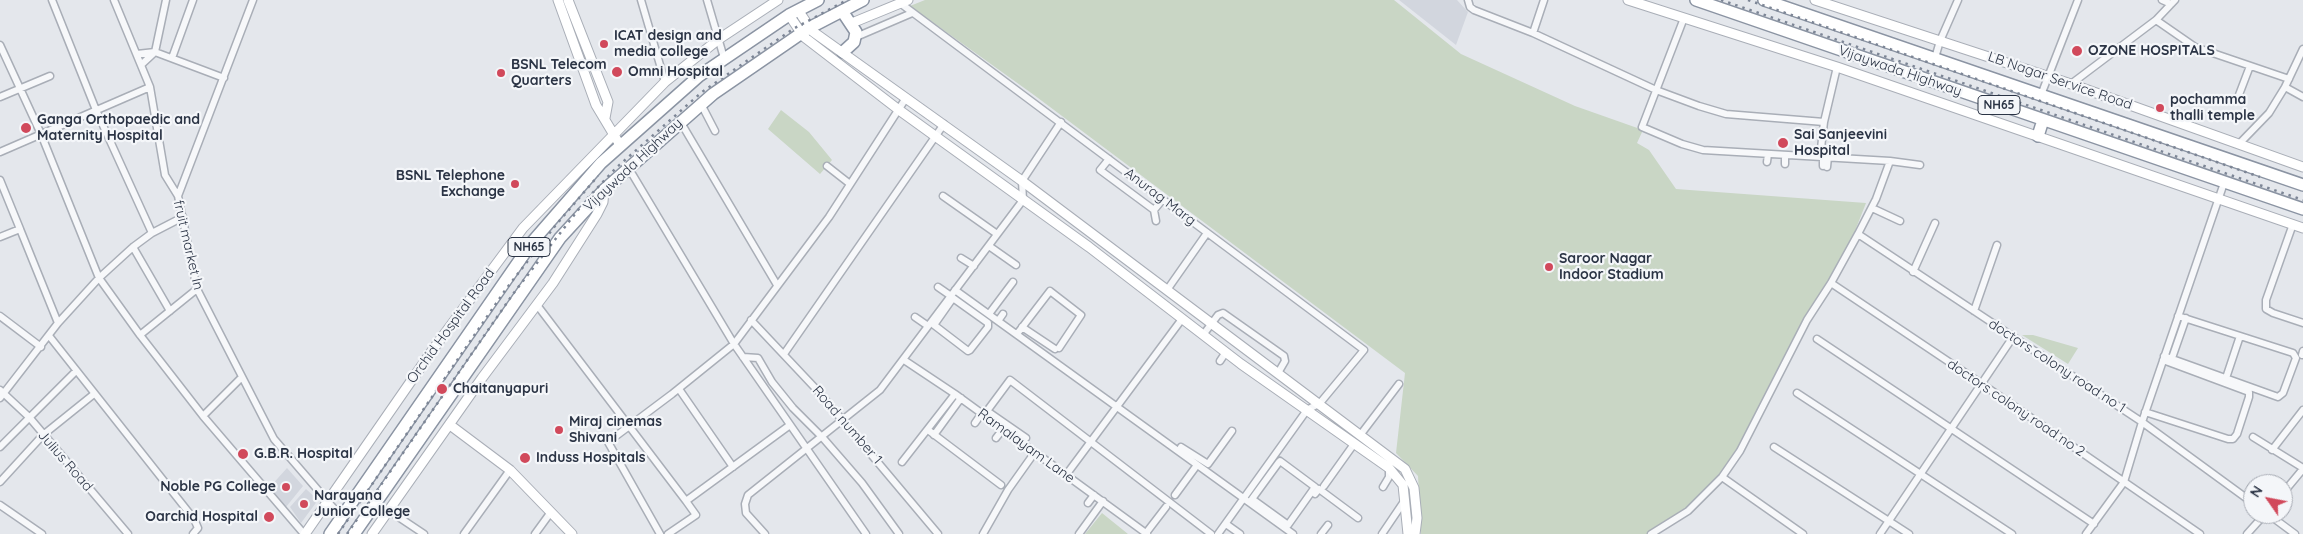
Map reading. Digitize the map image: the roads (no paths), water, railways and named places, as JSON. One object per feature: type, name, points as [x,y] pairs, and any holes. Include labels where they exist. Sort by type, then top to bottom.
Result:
[{"type":"highway","name":"Vijaywada Highway","points":[[330,534],[533,241],[601,163],[699,76],[793,13],[818,0]]},
{"type":"highway","name":"Vijaywada Highway","points":[[354,534],[560,238],[604,190],[701,104],[805,31],[863,0]]},
{"type":"highway","name":"Vijaywada Highway","points":[[1696,0],[2303,210]]},
{"type":"highway","name":"Vijaywada Highway","points":[[1764,0],[2303,185]]},
{"type":"highway","points":[[842,11],[852,23],[856,32],[856,37],[850,48],[843,52]]},
{"type":"highway","points":[[1860,57],[1868,36]]},
{"type":"highway","points":[[2038,136],[2043,120]]},
{"type":"street","points":[[52,0],[96,110],[152,234]]},
{"type":"street","name":"fruit market ln","points":[[114,0],[150,87],[164,175],[178,196],[197,289],[274,439],[342,518]]},
{"type":"street","points":[[141,65],[155,52],[165,14],[166,0]]},
{"type":"street","points":[[172,58],[193,0]]},
{"type":"street","points":[[178,196],[253,0]]},
{"type":"street","points":[[558,0],[596,105],[620,145]]},
{"type":"street","points":[[568,0],[608,102],[605,118]]},
{"type":"street","points":[[641,0],[665,82]]},
{"type":"street","points":[[707,0],[724,58]]},
{"type":"street","points":[[614,134],[665,82],[719,39],[778,0]]},
{"type":"street","points":[[1468,0],[1470,7],[1474,10],[1533,33],[1656,90],[1726,114],[1824,122]]},
{"type":"street","points":[[1533,33],[1544,0]]},
{"type":"street","points":[[1628,0],[1837,67],[2303,228]]},
{"type":"street","name":"LB Nagar Service Road","points":[[1815,0],[1839,4],[1940,41],[2071,84],[2303,166]]},
{"type":"street","points":[[1936,58],[1940,41],[1958,0]]},
{"type":"street","points":[[2041,95],[2078,0]]},
{"type":"street","points":[[2162,0],[2173,2]]},
{"type":"street","points":[[852,23],[904,2]]},
{"type":"street","name":"Anurag Marg","points":[[904,2],[912,13],[1061,122],[1364,350],[1320,403]]},
{"type":"street","points":[[2071,84],[2156,20],[2173,2]]},
{"type":"street","points":[[793,13],[805,31],[854,76],[935,137],[1354,444],[1391,464],[1405,469],[1414,488],[1415,534]]},
{"type":"street","points":[[856,37],[912,13]]},
{"type":"street","points":[[1684,18],[1642,127],[1682,144],[1703,150],[1920,164]]},
{"type":"street","points":[[2156,20],[2186,42],[2250,66],[2269,76],[2289,79]]},
{"type":"street","points":[[805,31],[843,52],[944,124],[1361,434],[1391,464],[1403,485],[1406,499],[1408,534]]},
{"type":"street","points":[[0,44],[21,89],[99,278],[140,335],[203,416],[305,534]]},
{"type":"street","points":[[2239,144],[2269,113],[2285,87],[2303,49]]},
{"type":"street","points":[[137,54],[155,52],[224,78]]},
{"type":"street","points":[[854,76],[863,66]]},
{"type":"street","points":[[2237,100],[2250,66]]},
{"type":"street","points":[[1825,167],[1824,122],[1837,67]]},
{"type":"street","points":[[0,97],[50,76]]},
{"type":"street","points":[[0,152],[150,87]]},
{"type":"street","points":[[2285,87],[2303,97]]},
{"type":"street","points":[[660,534],[608,442],[734,344],[829,218],[906,98]]},
{"type":"street","points":[[701,104],[715,131]]},
{"type":"street","points":[[680,121],[778,285]]},
{"type":"street","points":[[766,534],[746,514],[746,500],[880,390],[1023,200],[1022,181],[1061,122]]},
{"type":"street","points":[[784,354],[944,124]]},
{"type":"street","name":"Orchid Hospital Road","points":[[305,534],[434,348],[522,228],[614,134]]},
{"type":"street","points":[[1767,162],[1768,154]]},
{"type":"street","points":[[1784,164],[1785,155]]},
{"type":"street","points":[[1109,159],[1100,170],[1154,210],[1156,221]]},
{"type":"street","points":[[1651,534],[1688,511],[1722,477],[1740,452],[1801,330],[1831,284],[1872,208],[1890,161]]},
{"type":"street","points":[[827,166],[850,184]]},
{"type":"street","points":[[628,167],[734,344],[866,534]]},
{"type":"street","points":[[0,180],[58,323]]},
{"type":"street","points":[[2086,534],[2124,482],[2145,412],[2224,183]]},
{"type":"street","points":[[372,534],[482,378],[537,305],[597,214],[603,202],[604,190]]},
{"type":"street","points":[[943,196],[998,234]]},
{"type":"street","points":[[1154,210],[1163,199]]},
{"type":"street","points":[[1872,208],[1900,221]]},
{"type":"street","points":[[2,394],[50,337],[58,323],[99,278],[133,247],[183,217]]},
{"type":"street","points":[[1914,272],[1935,223]]},
{"type":"street","points":[[2293,224],[2266,300],[2266,309],[2303,323]]},
{"type":"street","points":[[0,237],[20,229]]},
{"type":"street","points":[[1167,290],[1207,233]]},
{"type":"street","name":"doctors colony road no 1","points":[[1858,234],[2142,422],[2243,496]]},
{"type":"street","points":[[1974,311],[1997,245]]},
{"type":"street","points":[[989,246],[1016,265]]},
{"type":"street","points":[[133,247],[170,311]]},
{"type":"street","points":[[1116,268],[1124,257]]},
{"type":"street","points":[[961,258],[974,266]]},
{"type":"street","points":[[989,314],[1013,282]]},
{"type":"street","name":"doctors colony road no 2","points":[[1831,284],[1982,384],[2200,534]]},
{"type":"street","points":[[938,287],[953,293],[968,304],[988,325],[970,350],[968,350],[934,325],[953,298],[968,304],[989,314],[1117,407],[1208,464],[1232,431]]},
{"type":"street","points":[[140,335],[197,289]]},
{"type":"street","points":[[1017,334],[1048,292],[1052,291],[1081,316],[1055,348],[1045,356]]},
{"type":"street","points":[[537,305],[696,515],[668,534]]},
{"type":"street","points":[[1203,335],[1218,315],[1223,313],[1282,354],[1285,361],[1278,373]]},
{"type":"street","points":[[998,320],[1003,314]]},
{"type":"street","points":[[0,316],[41,347]]},
{"type":"street","points":[[2164,358],[2172,358],[2278,397],[2281,396],[2296,358],[2293,353],[2178,316]]},
{"type":"street","points":[[915,317],[928,326]]},
{"type":"street","points":[[2172,358],[2186,318]]},
{"type":"street","points":[[1066,475],[1182,319]]},
{"type":"street","name":"Road number 1","points":[[751,320],[843,420],[938,534]]},
{"type":"street","points":[[1022,327],[1055,348]]},
{"type":"street","points":[[2226,378],[2240,336]]},
{"type":"street","points":[[50,337],[194,519],[198,528],[193,534]]},
{"type":"street","points":[[1880,534],[2012,337]]},
{"type":"street","points":[[1817,339],[2094,524]]},
{"type":"street","points":[[1220,361],[1226,352]]},
{"type":"street","points":[[743,357],[758,358],[772,382],[793,408],[823,438],[862,483],[899,534]]},
{"type":"street","points":[[2145,412],[2228,439],[2233,438],[2237,434],[2250,397],[2249,392],[2164,358]]},
{"type":"street","name":"Ramalayam Lane","points":[[904,360],[1014,433],[1035,452],[1147,534]]},
{"type":"street","points":[[0,447],[76,372]]},
{"type":"street","points":[[203,416],[242,377]]},
{"type":"street","points":[[975,423],[1010,380],[1211,534]]},
{"type":"street","points":[[1361,434],[1399,384]]},
{"type":"street","points":[[678,389],[732,467]]},
{"type":"street","points":[[1797,393],[2012,534]]},
{"type":"street","name":"Julius Road","points":[[2,394],[29,417],[128,534]]},
{"type":"street","points":[[0,482],[43,435],[94,394]]},
{"type":"street","points":[[902,462],[955,394]]},
{"type":"street","points":[[934,435],[961,398]]},
{"type":"street","points":[[1249,500],[1307,410],[1320,403]]},
{"type":"street","points":[[2272,450],[2303,410]]},
{"type":"street","points":[[450,425],[510,470],[572,534]]},
{"type":"street","points":[[686,501],[790,425]]},
{"type":"street","points":[[996,438],[1003,426]]},
{"type":"street","points":[[928,430],[1001,486]]},
{"type":"street","points":[[1014,433],[1026,438]]},
{"type":"street","points":[[2254,437],[2303,468],[2293,480]]},
{"type":"street","points":[[1324,486],[1354,444]]},
{"type":"street","points":[[1774,447],[1909,534]]},
{"type":"street","points":[[1183,450],[1198,465],[1249,500],[1288,525],[1316,487],[1280,461],[1249,500],[1218,534]]},
{"type":"street","points":[[983,534],[1008,490],[1035,452]]},
{"type":"street","points":[[1383,487],[1389,477],[1391,464]]},
{"type":"street","points":[[1175,495],[1198,465]]},
{"type":"street","points":[[464,534],[510,470]]},
{"type":"street","points":[[1722,477],[1803,534]]},
{"type":"street","points":[[1249,500],[1290,532],[1319,488],[1358,518]]},
{"type":"street","points":[[1088,503],[1094,495]]},
{"type":"street","points":[[1382,534],[1406,499]]},
{"type":"street","points":[[1079,534],[1103,501]]},
{"type":"street","points":[[0,505],[42,534]]},
{"type":"street","points":[[1147,534],[1166,507]]},
{"type":"street","points":[[388,510],[424,534]]},
{"type":"street","points":[[535,534],[551,512]]},
{"type":"street","points":[[1226,524],[1240,534]]},
{"type":"street","points":[[2247,534],[2257,524]]},
{"type":"street","points":[[2281,524],[2295,534]]},
{"type":"street","points":[[1321,534],[1328,525]]},
{"type":"railway","points":[[347,534],[513,294],[585,201],[616,168],[702,92],[793,29],[847,0]]},
{"type":"railway","points":[[1721,0],[2303,200]]},
{"type":"railway","points":[[1748,0],[2260,177]]},
{"type":"railway","points":[[338,534],[506,289],[555,226],[598,176]]},
{"type":"place","name":"ICAT design and media college","points":[[604,44]]},
{"type":"place","name":"OZONE HOSPITALS","points":[[2077,51]]},
{"type":"place","name":"Omni Hospital","points":[[617,72]]},
{"type":"place","name":"BSNL Telecom Quarters","points":[[501,73]]},
{"type":"place","name":"pochamma thalli temple","points":[[2160,108]]},
{"type":"place","name":"Ganga Orthopaedic and Maternity Hospital","points":[[26,128]]},
{"type":"place","name":"Sai Sanjeevini Hospital","points":[[1783,143]]},
{"type":"place","name":"BSNL Telephone Exchange","points":[[515,184]]},
{"type":"place","name":"Saroor Nagar Indoor Stadium","points":[[1549,267]]},
{"type":"place","name":"Chaitanyapuri","points":[[442,389]]},
{"type":"place","name":"Miraj cinemas Shivani","points":[[559,430]]},
{"type":"place","name":"G.B.R. Hospital","points":[[243,454]]},
{"type":"place","name":"Induss Hospitals","points":[[525,458]]},
{"type":"place","name":"Noble PG College","points":[[286,487]]},
{"type":"place","name":"Narayana Junior College","points":[[304,504]]},
{"type":"place","name":"Oarchid Hospital","points":[[269,517]]}]
